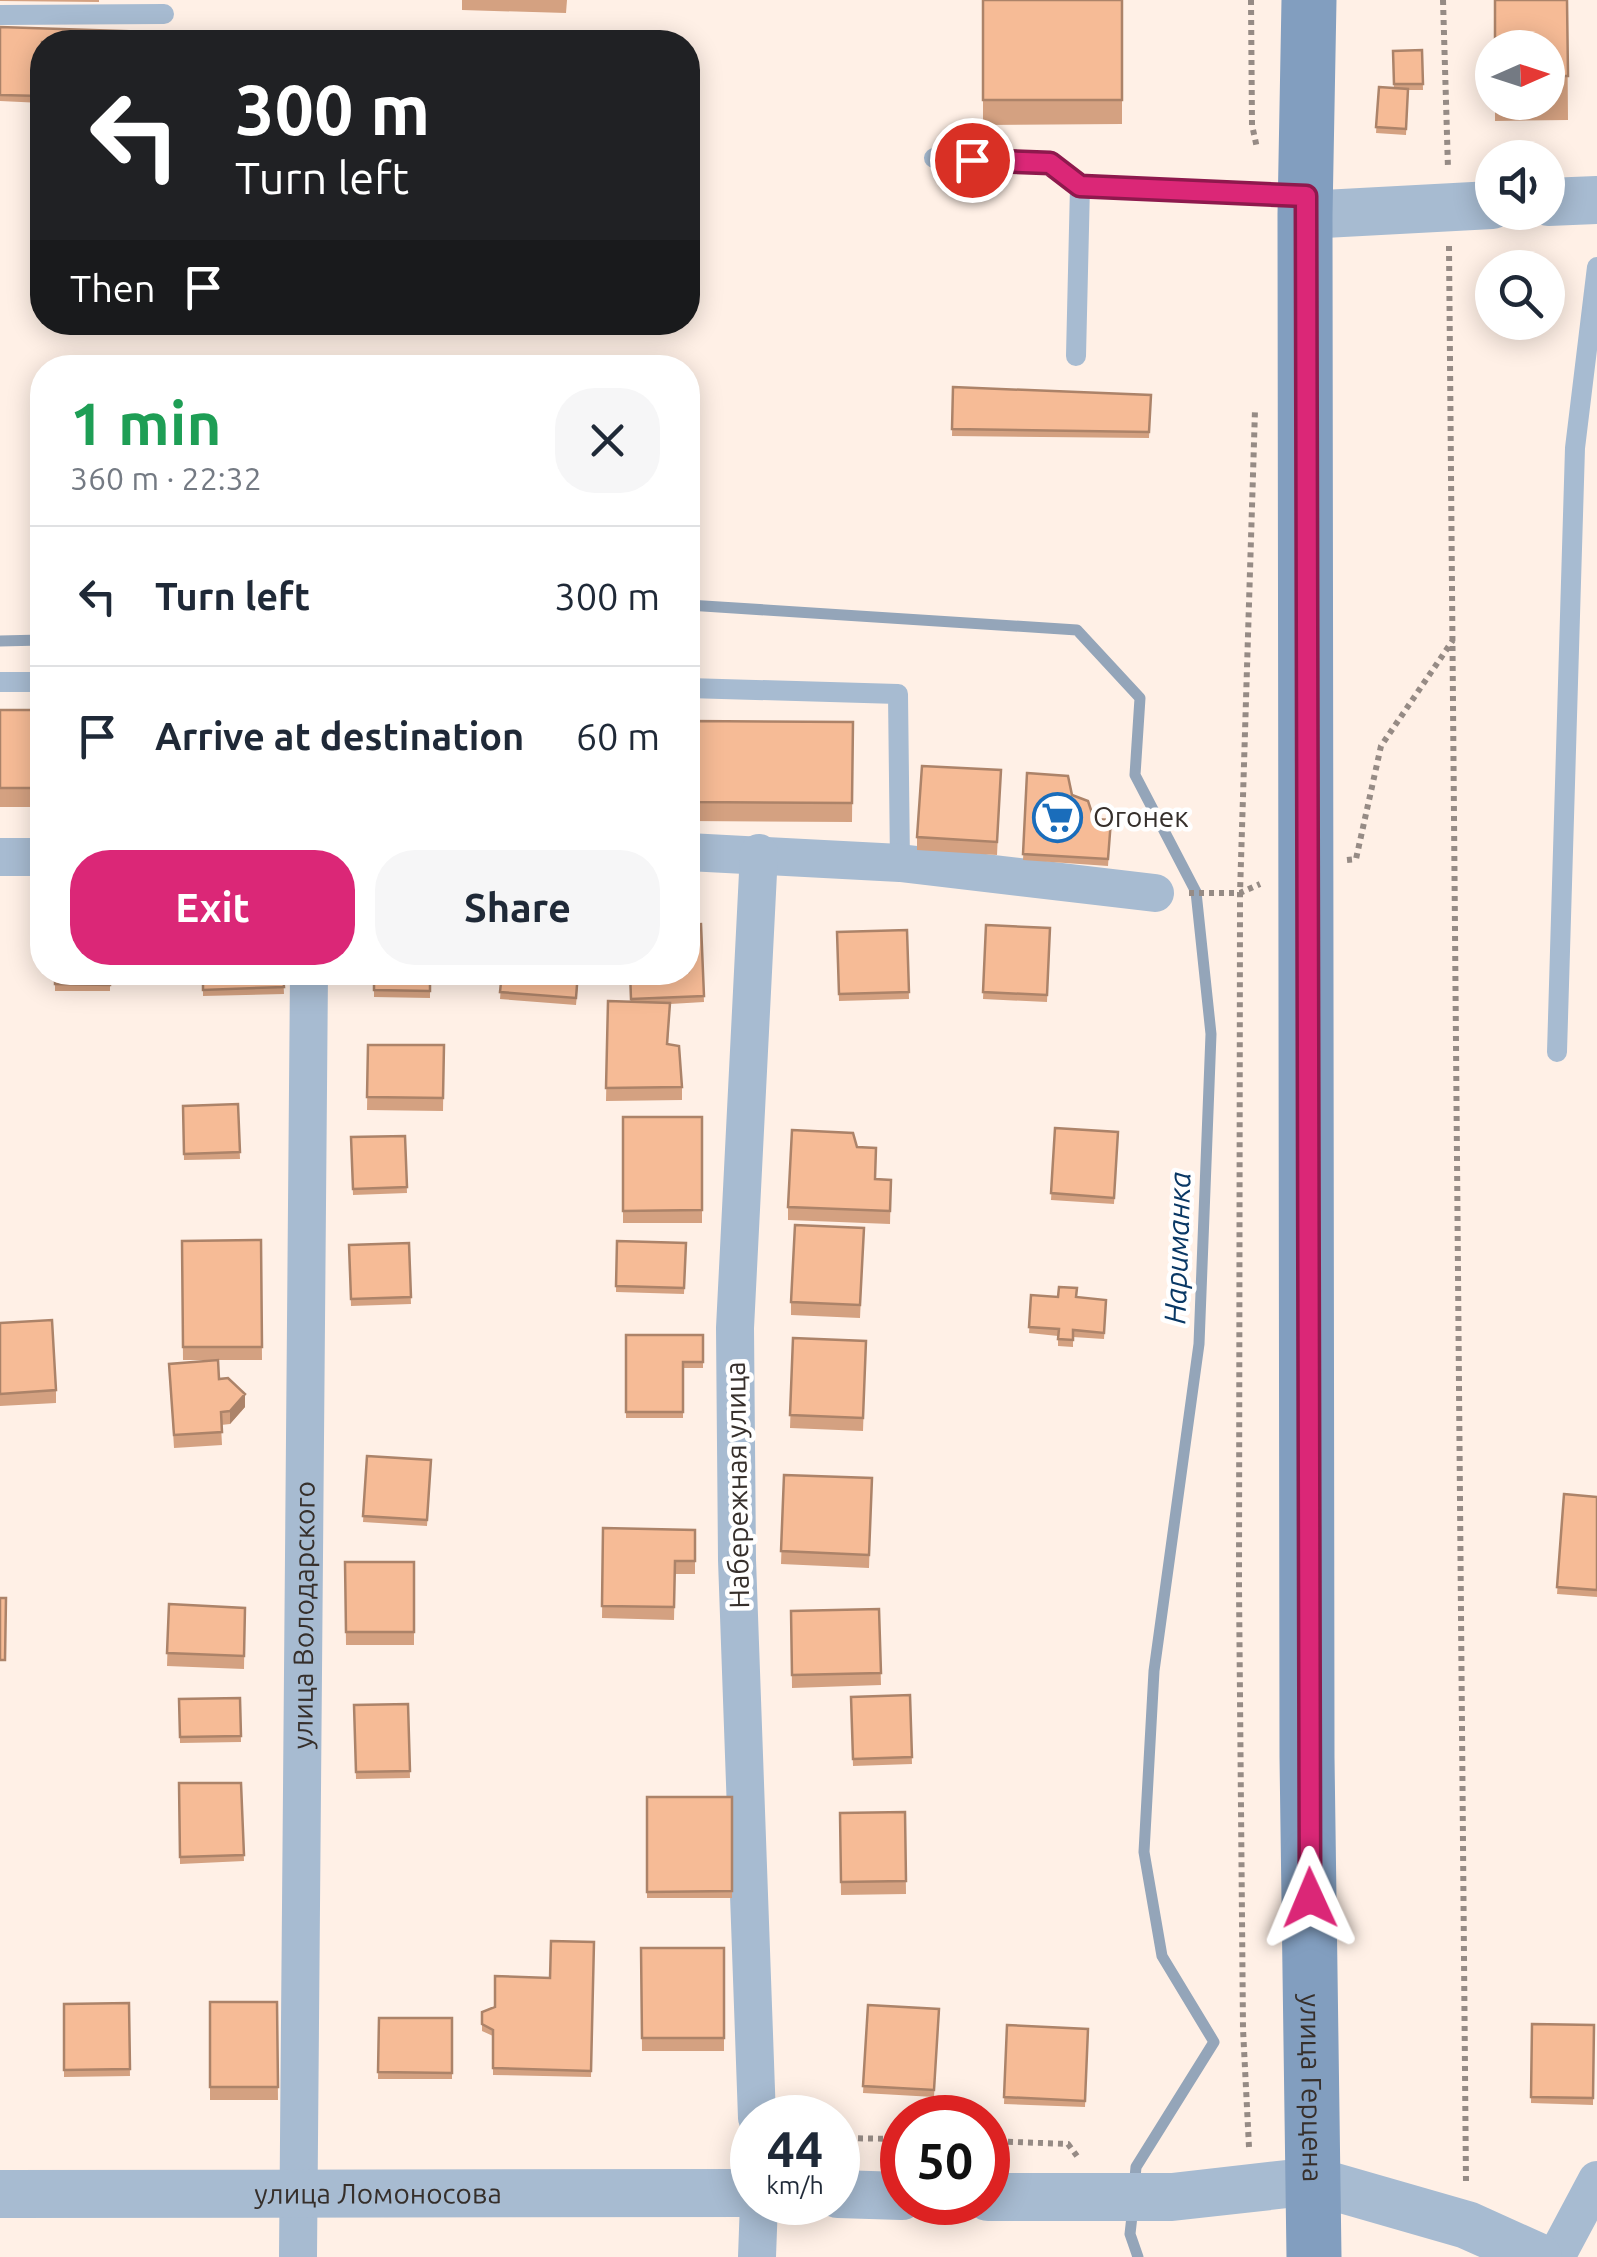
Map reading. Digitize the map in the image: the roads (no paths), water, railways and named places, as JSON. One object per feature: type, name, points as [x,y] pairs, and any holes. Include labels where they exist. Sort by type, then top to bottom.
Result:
[{"type":"main road","name":"улица Герцена","points":[[1309,0],[1291,202],[1308,862],[1308,1757],[1314,2257]]},
{"type":"street","points":[[1565,201],[1597,200]]},
{"type":"street","points":[[1291,202],[1471,207]]},
{"type":"street","points":[[700,852],[900,864],[1154,893]]},
{"type":"street","name":"Набережная улица","points":[[756,2095],[737,1560],[734,1328],[760,853]]},
{"type":"street","points":[[0,857],[30,857]]},
{"type":"street","name":"улица Володарского","points":[[298,2257],[308,985]]},
{"type":"street","points":[[1556,2257],[1597,2180]]},
{"type":"street","points":[[1010,2197],[1172,2197],[1314,2182],[1466,2225],[1538,2257]]},
{"type":"street","name":"улица Ломоносова","points":[[0,2194],[730,2193]]},
{"type":"street","points":[[757,2257],[758,2225]]},
{"type":"lane","points":[[0,15],[164,14]]},
{"type":"lane","points":[[934,158],[1050,163],[1080,186],[1291,202]]},
{"type":"lane","points":[[1076,356],[1080,186]]},
{"type":"lane","points":[[1557,1052],[1575,448],[1597,267]]},
{"type":"lane","points":[[0,682],[30,682]]},
{"type":"lane","points":[[700,688],[898,694],[900,864]]},
{"type":"waterway","name":"Нариманка","points":[[700,606],[1077,630],[1140,698],[1135,775],[1196,892],[1211,1034],[1199,1344],[1154,1671],[1144,1852],[1162,1956],[1214,2042],[1136,2167],[1134,2189]]},
{"type":"waterway","name":"Нариманка","points":[[0,641],[30,640]]},
{"type":"waterway","name":"Нариманка","points":[[1133,2207],[1130,2234],[1138,2257]]},
{"type":"place","name":"Огонек","points":[[1058,817]]}]
